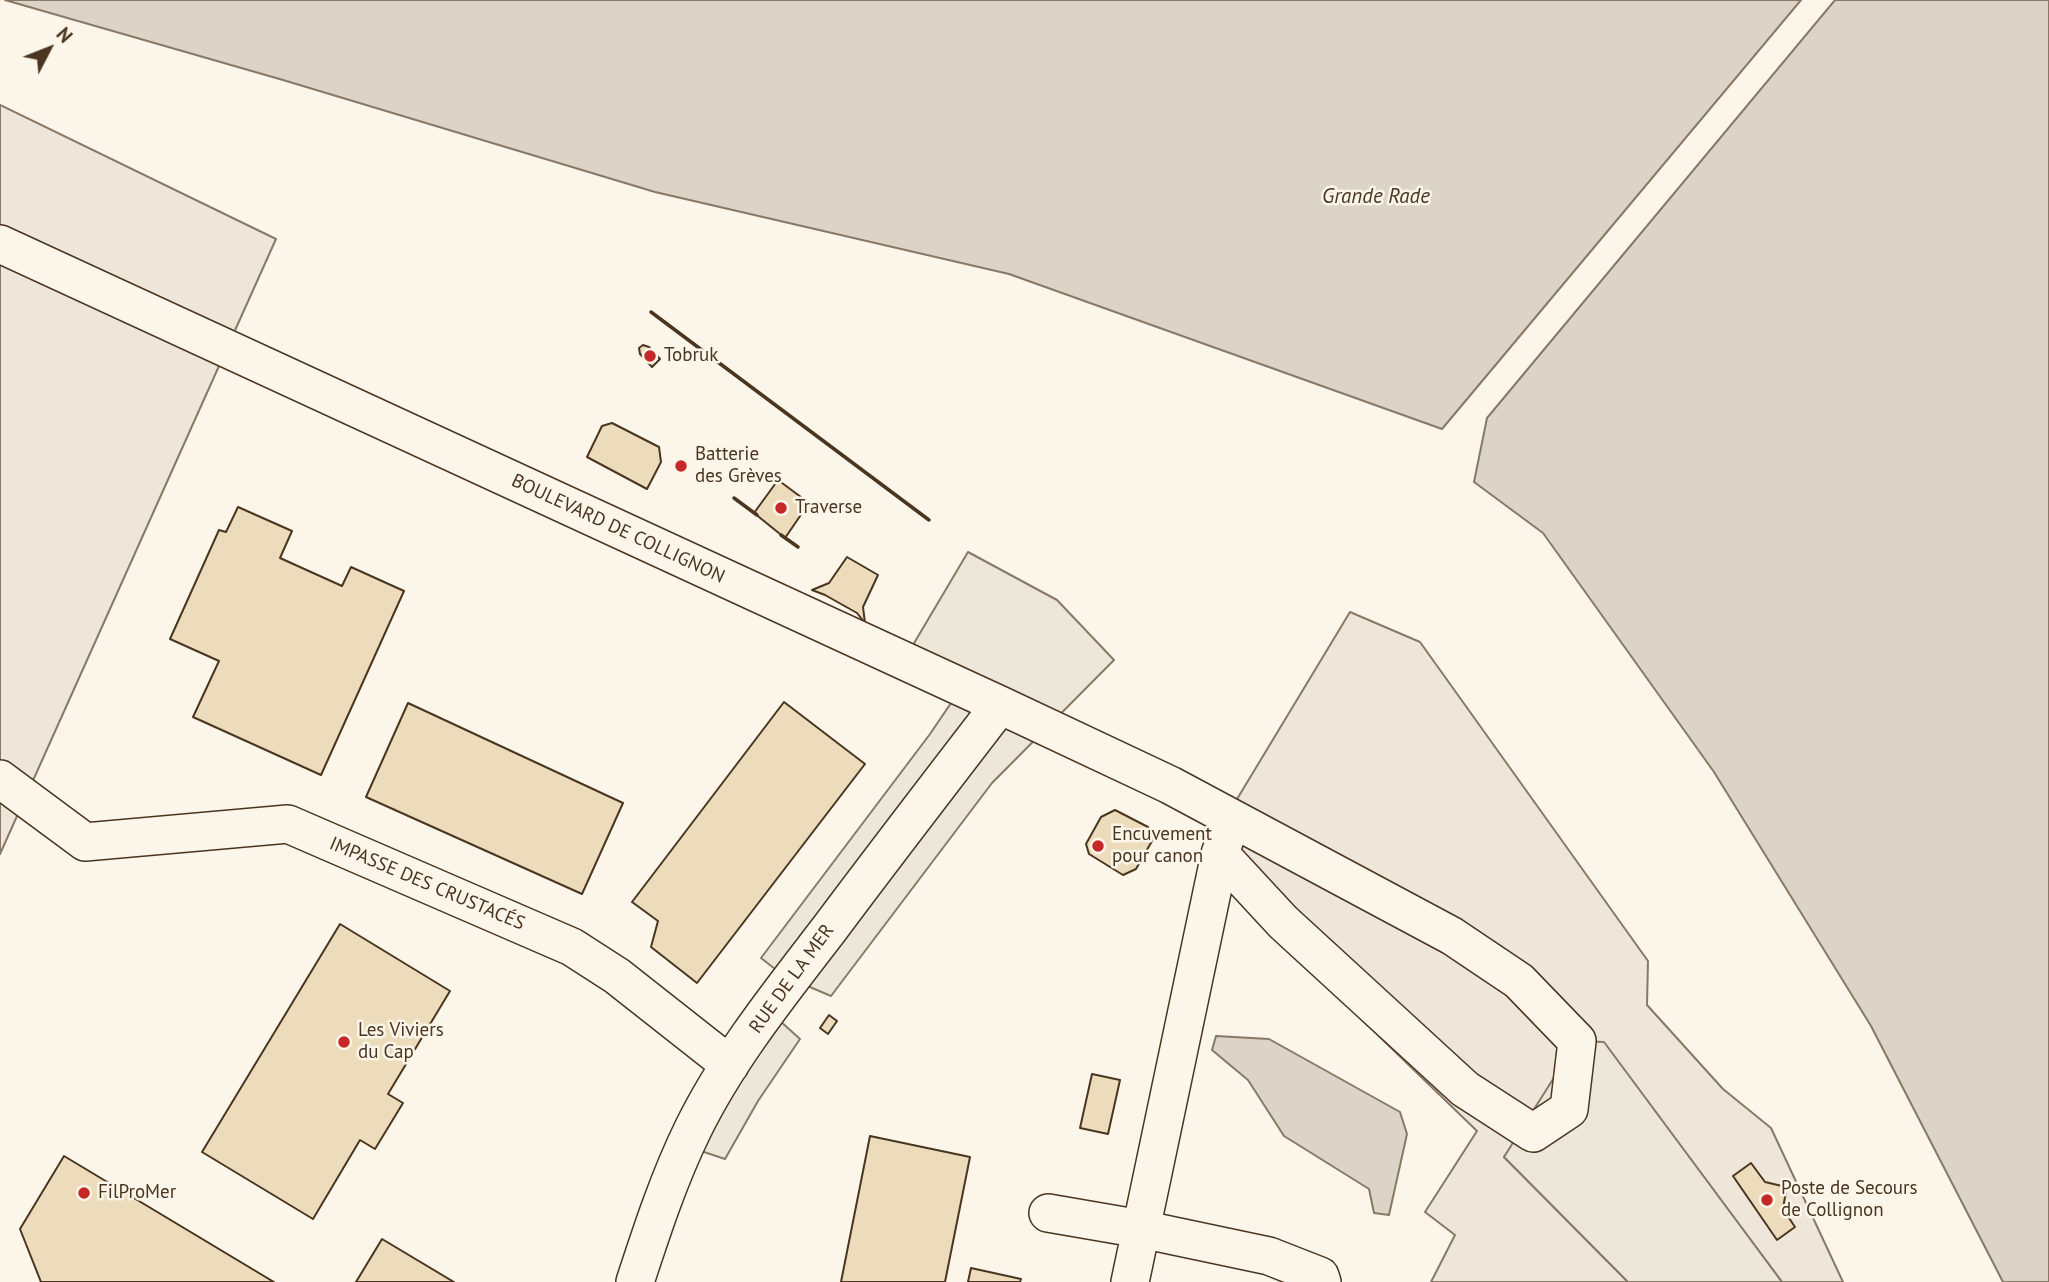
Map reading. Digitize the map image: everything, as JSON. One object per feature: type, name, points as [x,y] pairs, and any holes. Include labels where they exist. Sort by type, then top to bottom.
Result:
[{"type":"street","name":"BOULEVARD DE COLLIGNON","points":[[0,244],[1170,785],[1452,936],[1519,981],[1577,1041],[1569,1109],[1533,1133],[1465,1089],[1283,922],[1220,854]]},
{"type":"street","name":"RUE DE LA MER","points":[[635,1282],[660,1206],[683,1151],[709,1099],[730,1065],[774,1001],[1000,705]]},
{"type":"street","name":"IMPASSE DES CRUSTACÉS","points":[[0,779],[85,842],[288,824],[572,947],[628,984],[730,1065]]},
{"type":"street","points":[[1130,1282],[1220,854],[1233,818]]},
{"type":"street","points":[[1048,1213],[1269,1256],[1320,1276],[1322,1282]]},
{"type":"shaded area","points":[[0,105],[276,239],[0,854]]},
{"type":"shaded area","points":[[968,552],[1057,600],[1114,660],[992,783],[831,996],[784,976],[761,958],[930,734],[970,675],[910,650]]},
{"type":"shaded area","points":[[1350,612],[1420,642],[1648,961],[1647,1005],[1723,1089],[1771,1128],[1843,1282],[1782,1282],[1604,1043],[1504,1157],[1628,1282],[1431,1282],[1455,1235],[1425,1212],[1477,1131],[1199,862]]},
{"type":"shaded area","points":[[779,1020],[800,1039],[758,1101],[725,1159],[698,1150],[735,1085]]},
{"type":"shaded area","points":[[1577,1041],[1604,1042],[1782,1282],[1628,1282],[1504,1157]]},
{"type":"water","name":"Grande Rade","points":[[5,0],[1801,0],[1442,429],[1009,274],[655,192]]},
{"type":"water","points":[[1835,0],[2049,0],[2049,1282],[2003,1282],[1871,1026],[1714,772],[1543,533],[1474,482],[1487,418]]},
{"type":"water","points":[[1216,1036],[1269,1039],[1400,1112],[1407,1134],[1389,1215],[1374,1213],[1369,1189],[1284,1136],[1248,1080],[1212,1050]]},
{"type":"building","name":"Tobruk","points":[[643,345],[649,347],[660,359],[652,367],[640,354],[639,348]]},
{"type":"building","points":[[612,423],[659,447],[661,462],[647,489],[587,457],[602,426]]},
{"type":"building","name":"Traverse","points":[[778,480],[809,503],[785,538],[754,513]]},
{"type":"building","points":[[238,507],[292,531],[280,558],[342,586],[351,567],[404,591],[321,775],[193,717],[219,661],[170,639],[219,530],[226,532]]},
{"type":"building","points":[[847,557],[878,575],[863,607],[865,623],[857,613],[812,590],[829,583]]},
{"type":"building","points":[[784,702],[865,764],[697,983],[651,947],[658,921],[632,902]]},
{"type":"building","points":[[408,703],[623,803],[582,894],[366,797]]},
{"type":"building","points":[[1115,810],[1148,827],[1152,841],[1136,869],[1123,875],[1089,854],[1086,844],[1101,817]]},
{"type":"building","name":"Les Viviers du Cap","points":[[340,924],[450,991],[388,1094],[403,1103],[375,1149],[360,1140],[313,1219],[202,1152]]},
{"type":"building","points":[[829,1015],[837,1021],[828,1034],[820,1028]]},
{"type":"building","points":[[1092,1074],[1120,1080],[1108,1134],[1080,1128]]},
{"type":"building","points":[[870,1136],[970,1157],[945,1282],[841,1282]]},
{"type":"building","name":"FilProMer","points":[[64,1156],[274,1282],[41,1282],[20,1229]]},
{"type":"building","name":"Poste de Secours de Collignon","points":[[1751,1163],[1765,1182],[1782,1186],[1786,1191],[1783,1209],[1795,1227],[1777,1240],[1733,1176]]},
{"type":"building","points":[[382,1239],[454,1282],[356,1282]]},
{"type":"building","points":[[971,1268],[1021,1279],[1020,1282],[968,1282]]},
{"type":"wall","points":[[651,312],[929,520]]},
{"type":"wall","points":[[734,498],[757,515]]},
{"type":"wall","points":[[781,535],[798,547]]},
{"type":"place","name":"Tobruk","points":[[650,356]]},
{"type":"place","name":"Batterie des Grèves","points":[[681,466]]},
{"type":"place","name":"Traverse","points":[[781,508]]},
{"type":"place","name":"Encuvement pour canon","points":[[1098,846]]},
{"type":"place","name":"Les Viviers du Cap","points":[[344,1042]]},
{"type":"place","name":"FilProMer","points":[[84,1193]]},
{"type":"place","name":"Poste de Secours de Collignon","points":[[1767,1200]]}]
